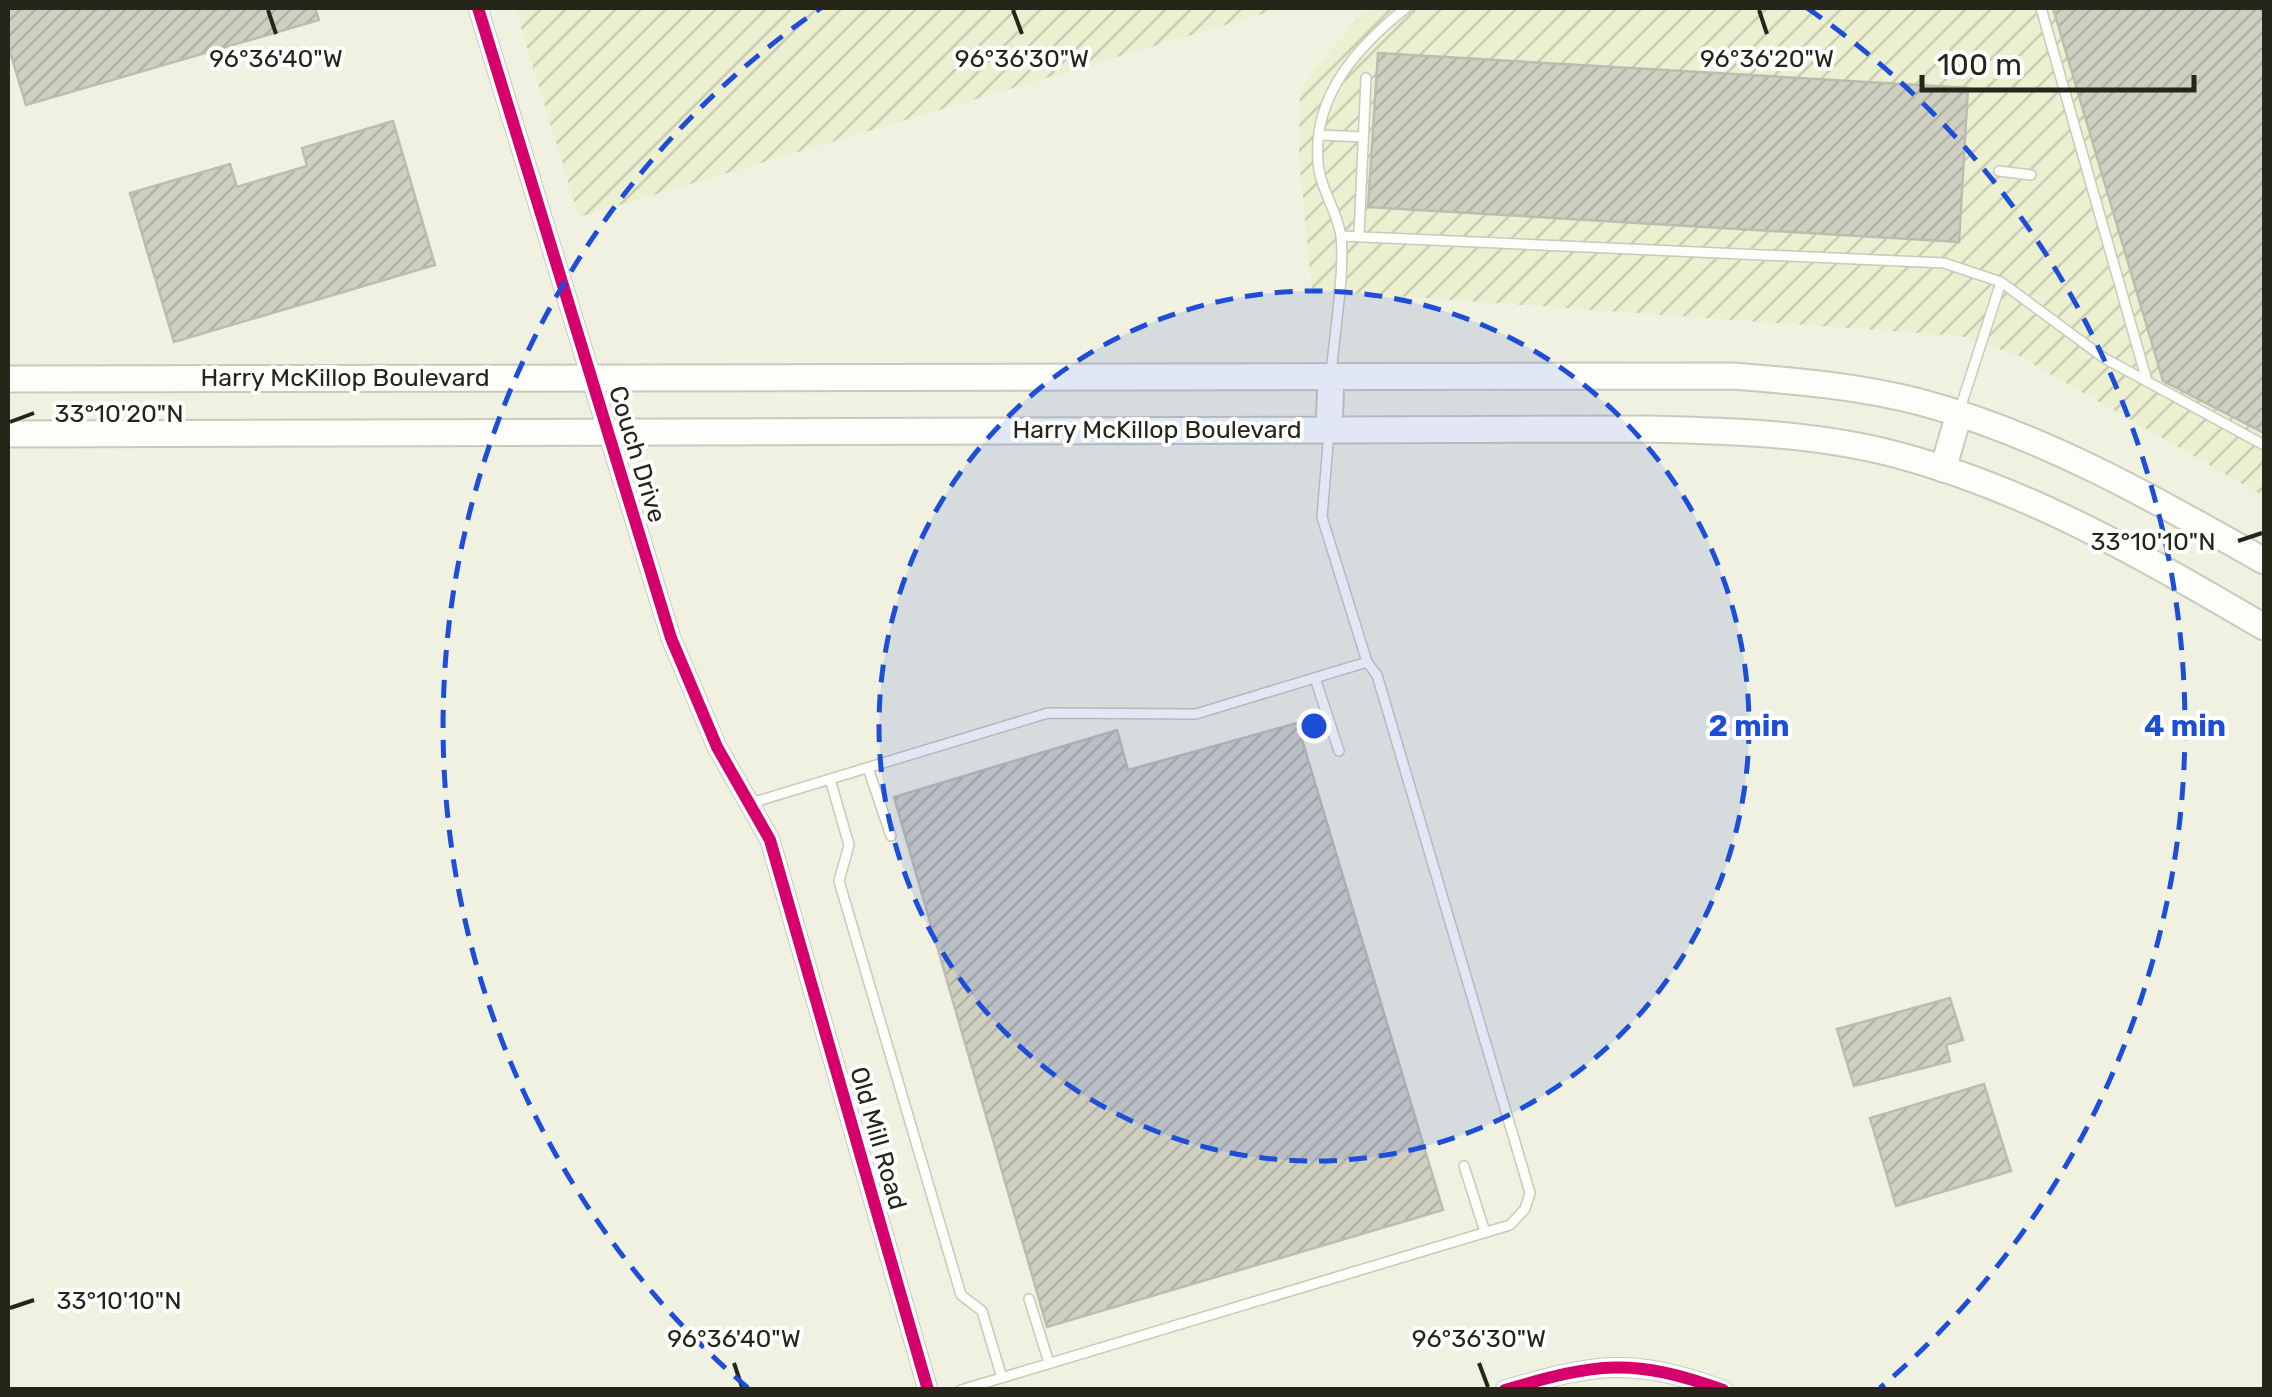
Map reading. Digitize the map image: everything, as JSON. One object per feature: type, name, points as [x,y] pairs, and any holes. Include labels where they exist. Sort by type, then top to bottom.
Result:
[{"type":"main road","name":"Harry McKillop Boulevard","points":[[8,379],[1732,376],[1827,384],[1959,414],[2078,462],[2264,561]]},
{"type":"main road","points":[[1329,429],[1331,378]]},
{"type":"main road","points":[[1943,468],[1959,414]]},
{"type":"main road","name":"Harry McKillop Boulevard","points":[[8,434],[1329,429],[1740,432],[1846,444],[1943,468],[2090,529],[2264,627]]},
{"type":"street","name":"Couch Drive","points":[[478,8],[682,668],[718,747],[770,840],[788,899]]},
{"type":"street","name":"Old Mill Road","points":[[788,899],[928,1390]]},
{"type":"street","points":[[1506,1390],[1622,1364],[1652,1367],[1723,1390]]},
{"type":"lane","points":[[1331,378],[1341,236],[1318,163],[1320,135],[1332,85],[1382,26],[1406,8]]},
{"type":"lane","points":[[2042,8],[2147,382]]},
{"type":"lane","points":[[1359,236],[1366,78]]},
{"type":"lane","points":[[1320,135],[1364,136]]},
{"type":"lane","points":[[1998,172],[2030,175]]},
{"type":"lane","points":[[1341,236],[1944,263],[2001,282],[2104,358],[2264,445]]},
{"type":"lane","points":[[1959,414],[2001,282]]},
{"type":"lane","points":[[962,1390],[1510,1225],[1526,1209],[1530,1193],[1377,674],[1366,662],[1322,517],[1329,429]]},
{"type":"lane","points":[[751,803],[1048,714],[1196,714],[1366,662]]},
{"type":"lane","points":[[1315,678],[1339,751]]},
{"type":"lane","points":[[868,768],[891,836]]},
{"type":"lane","points":[[830,780],[850,845],[840,882],[961,1295],[982,1311],[1002,1378]]},
{"type":"lane","points":[[1464,1166],[1485,1232]]},
{"type":"lane","points":[[1029,1299],[1049,1363]]},
{"type":"shaded area","points":[[515,8],[1282,8],[579,217]]},
{"type":"shaded area","points":[[1373,8],[2264,8],[2264,496],[2019,356],[1961,336],[1312,290],[1299,157],[1300,88],[1357,19]]},
{"type":"building","points":[[8,8],[315,8],[319,20],[26,105],[11,55],[8,56]]},
{"type":"building","points":[[2053,8],[2261,8],[2264,433],[2163,381]]},
{"type":"building","points":[[1378,53],[1968,88],[1959,242],[1368,207]]},
{"type":"building","points":[[393,121],[435,265],[174,342],[130,193],[230,164],[237,187],[307,166],[302,148]]},
{"type":"building","points":[[1297,723],[1443,1210],[1047,1327],[894,797],[1117,730],[1128,770]]},
{"type":"building","points":[[1950,998],[1963,1040],[1946,1045],[1950,1061],[1854,1086],[1837,1029]]},
{"type":"building","points":[[1984,1084],[2011,1171],[1896,1206],[1870,1118]]},
{"type":"cycle path","points":[[478,8],[671,638],[717,747],[770,840],[928,1390]]},
{"type":"cycle path","points":[[1505,1390],[1565,1374],[1614,1368],[1663,1372],[1723,1390]]}]
